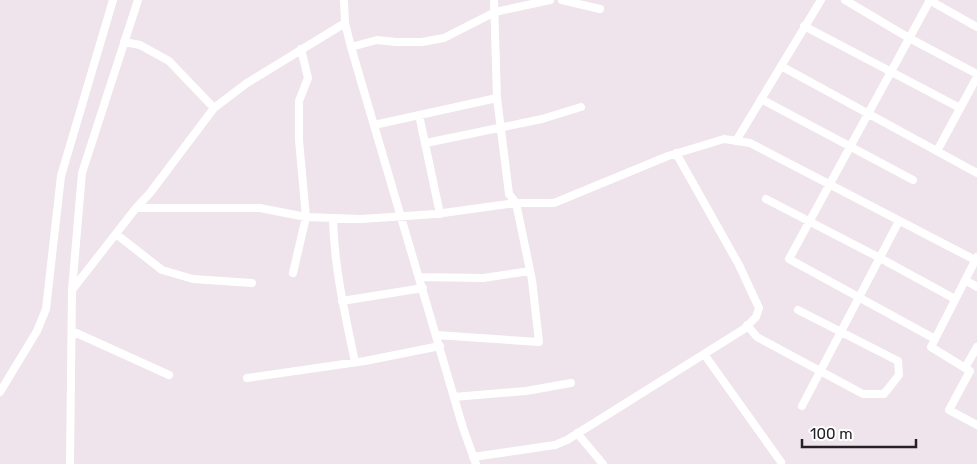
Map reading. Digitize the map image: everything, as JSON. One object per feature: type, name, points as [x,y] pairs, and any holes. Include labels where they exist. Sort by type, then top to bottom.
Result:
[{"type":"street","points":[[0,392],[37,331],[46,310],[61,176],[113,0]]},
{"type":"street","points":[[70,464],[72,290],[82,173],[138,0]]},
{"type":"street","points":[[344,0],[345,23],[351,47],[454,397],[475,460],[555,445],[704,354],[748,325],[756,316],[759,308],[739,266],[676,153]]},
{"type":"street","points":[[436,335],[539,342],[530,271],[516,203],[509,194],[497,98],[494,0]]},
{"type":"street","points":[[351,47],[377,40],[422,42],[444,38],[495,12],[550,0]]},
{"type":"street","points":[[562,0],[600,8]]},
{"type":"street","points":[[736,141],[821,0]]},
{"type":"street","points":[[845,0],[977,75],[937,152]]},
{"type":"street","points":[[935,339],[789,259],[929,0],[977,27]]},
{"type":"street","points":[[72,290],[136,208],[150,193],[214,108],[247,83],[345,23]]},
{"type":"street","points":[[804,26],[960,108]]},
{"type":"street","points":[[124,42],[140,45],[169,61],[214,108]]},
{"type":"street","points":[[293,274],[306,217],[299,140],[299,101],[308,78],[301,49]]},
{"type":"street","points":[[781,66],[977,173]]},
{"type":"street","points":[[374,125],[497,98]]},
{"type":"street","points":[[761,99],[913,180]]},
{"type":"street","points":[[426,143],[542,119],[580,106]]},
{"type":"street","points":[[419,115],[440,214]]},
{"type":"street","points":[[136,208],[260,208],[306,217],[333,218],[402,217],[440,214],[516,203],[554,203],[676,153],[724,139],[750,143],[976,259],[931,347],[970,371],[950,410],[977,425]]},
{"type":"street","points":[[497,206],[509,194]]},
{"type":"street","points":[[766,199],[955,299]]},
{"type":"street","points":[[333,218],[334,247],[342,301],[355,362]]},
{"type":"street","points":[[802,406],[899,221]]},
{"type":"street","points":[[116,234],[162,270],[193,280],[252,283]]},
{"type":"street","points":[[420,277],[483,278],[530,271]]},
{"type":"street","points":[[965,280],[977,287]]},
{"type":"street","points":[[342,301],[423,288]]},
{"type":"street","points":[[748,325],[757,337],[863,394],[884,394],[899,375],[898,361],[798,310]]},
{"type":"street","points":[[72,331],[169,375]]},
{"type":"street","points":[[247,378],[355,362],[440,346]]},
{"type":"street","points":[[965,368],[977,347]]},
{"type":"street","points":[[704,354],[781,462]]},
{"type":"street","points":[[454,397],[526,391],[571,383]]},
{"type":"street","points":[[577,433],[603,464]]}]
